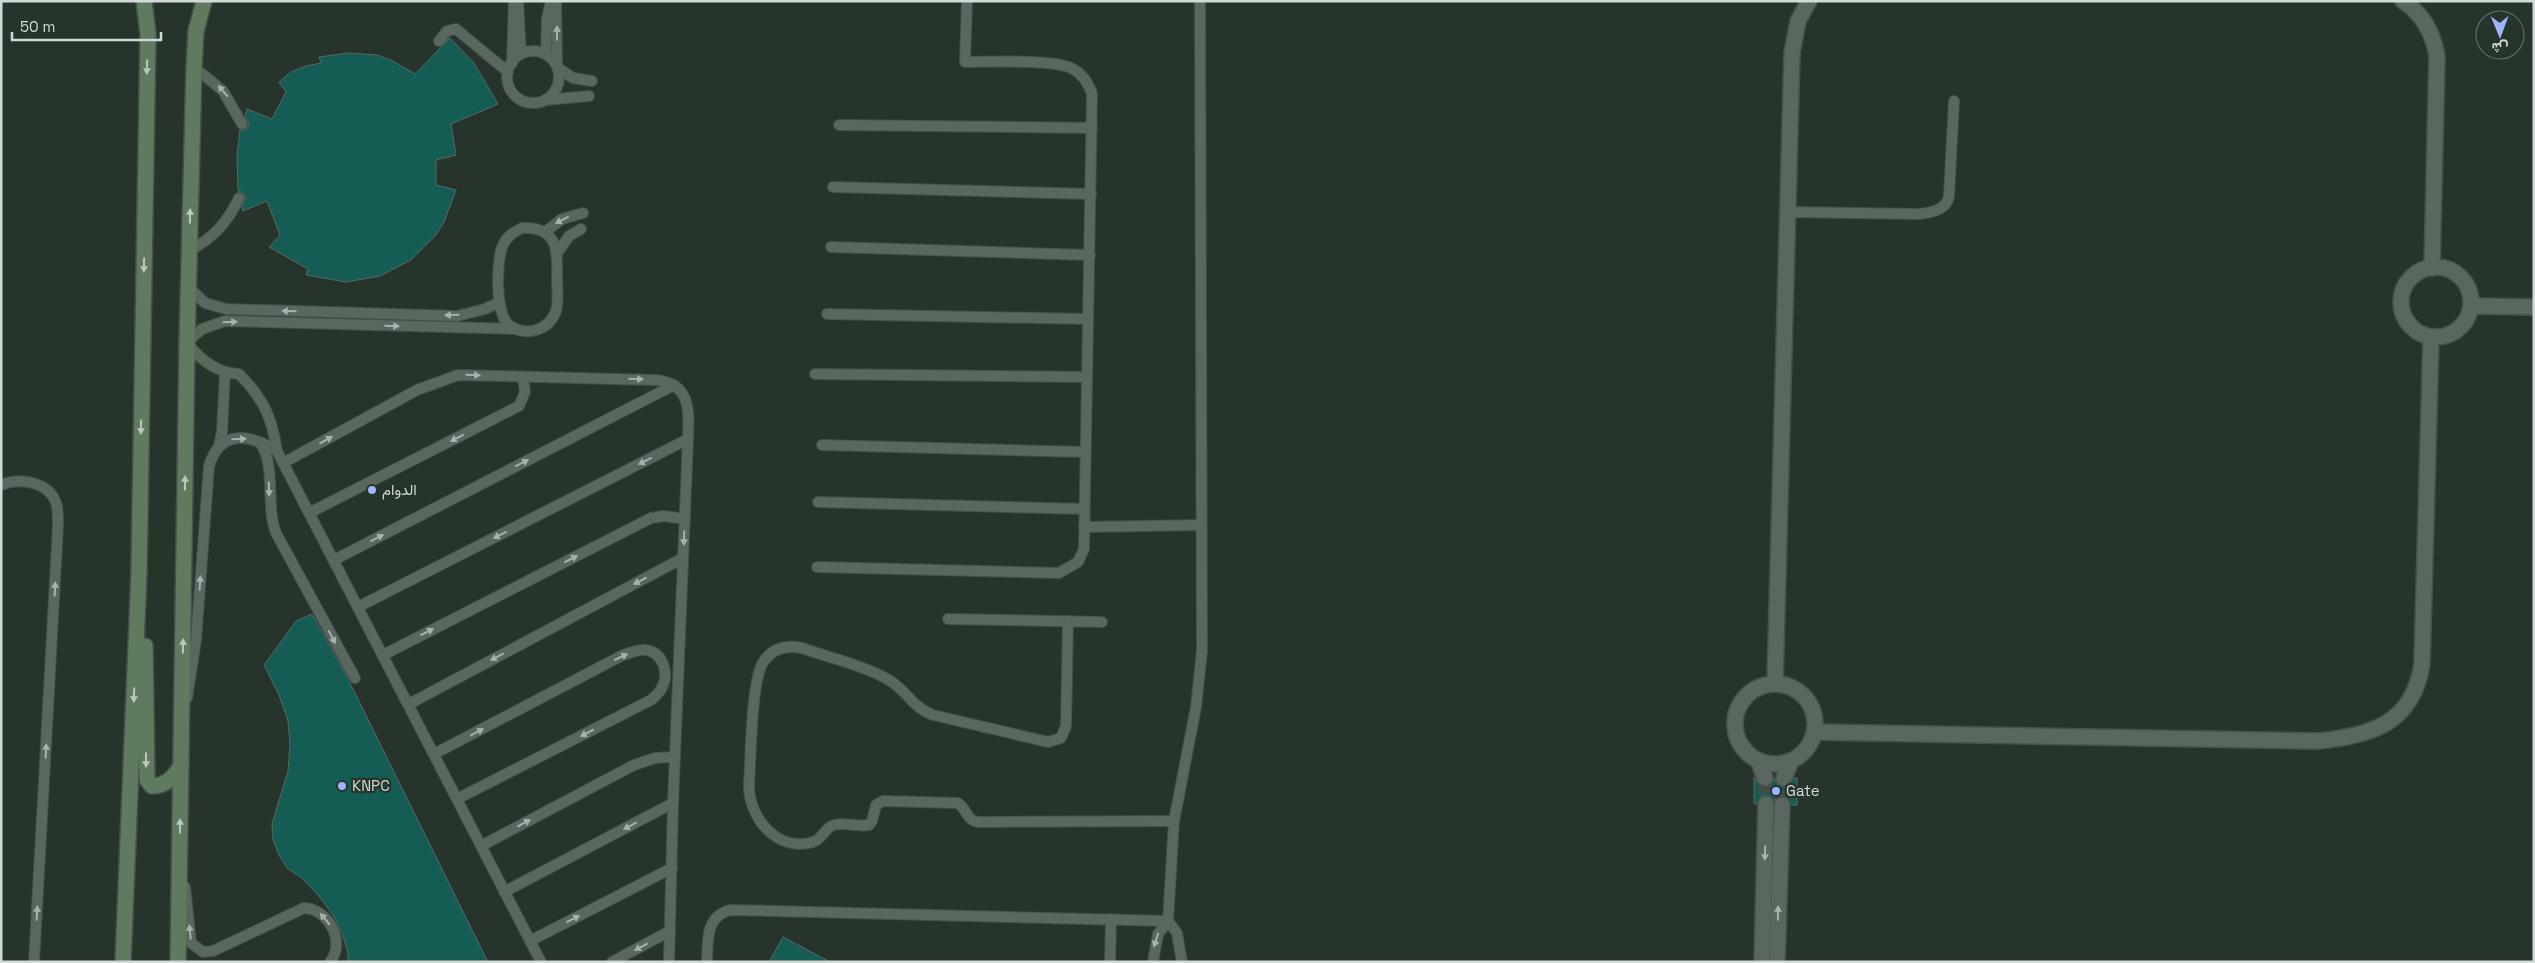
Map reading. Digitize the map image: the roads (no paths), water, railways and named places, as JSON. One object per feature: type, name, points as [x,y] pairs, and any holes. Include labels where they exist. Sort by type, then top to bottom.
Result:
[{"type":"main road","points":[[124,962],[139,572],[148,34],[144,1]]},
{"type":"main road","points":[[178,962],[189,251],[196,31],[204,1]]},
{"type":"main road","points":[[139,572],[145,654],[148,783],[156,786],[166,783],[181,766]]},
{"type":"street","points":[[1775,684],[1792,52],[1798,21],[1809,1]]},
{"type":"street","points":[[2403,1],[2423,19],[2435,43],[2437,56],[2432,268]]},
{"type":"street","points":[[2432,268],[2445,269],[2460,277],[2469,292],[2471,306],[2468,318],[2456,331],[2440,337],[2431,337],[2422,335],[2409,324],[2401,309],[2401,300],[2406,283],[2419,271],[2432,268]]},
{"type":"street","points":[[2471,306],[2534,307]]},
{"type":"street","points":[[1815,732],[2318,742],[2359,736],[2389,723],[2404,707],[2416,688],[2422,664],[2431,337]]},
{"type":"street","points":[[1783,684],[1797,689],[1808,699],[1814,712],[1815,732],[1812,741],[1804,753],[1792,761],[1775,764],[1758,760],[1746,752],[1738,740],[1734,726],[1737,711],[1744,698],[1755,688],[1783,684]]},
{"type":"street","points":[[1758,760],[1765,778]]},
{"type":"street","points":[[1784,778],[1792,761]]},
{"type":"street","points":[[1762,962],[1766,804]]},
{"type":"street","points":[[1777,962],[1782,805]]},
{"type":"lane","points":[[514,1],[510,88],[521,99],[536,102],[589,96]]},
{"type":"lane","points":[[518,1],[521,54]]},
{"type":"lane","points":[[546,54],[547,18],[550,1]]},
{"type":"lane","points":[[544,100],[556,90],[559,76],[557,67],[556,1]]},
{"type":"lane","points":[[817,567],[1059,573],[1072,567],[1082,556],[1093,103],[1089,85],[1084,77],[1069,66],[1060,64],[965,62],[967,1]]},
{"type":"lane","points":[[1152,962],[1158,934],[1168,921],[1174,821],[1200,679],[1202,525],[1200,1]]},
{"type":"lane","points":[[439,41],[447,31],[456,28],[510,68]]},
{"type":"lane","points":[[510,68],[521,54],[534,51],[546,54],[557,67],[573,78],[592,81]]},
{"type":"lane","points":[[194,67],[223,91],[242,124]]},
{"type":"lane","points":[[1787,212],[1919,214],[1935,211],[1944,206],[1949,196],[1954,101]]},
{"type":"lane","points":[[839,125],[1092,128]]},
{"type":"lane","points":[[833,187],[1091,194]]},
{"type":"lane","points":[[189,251],[216,234],[233,212],[239,198]]},
{"type":"lane","points":[[544,232],[562,219],[582,212]]},
{"type":"lane","points":[[515,330],[506,323],[498,303],[500,250],[515,231],[522,228],[531,228],[550,236],[558,252],[557,303],[552,318],[540,329],[532,331],[225,321],[202,329],[187,342],[198,354],[225,373],[239,374],[252,387],[273,423],[277,451],[541,962]]},
{"type":"lane","points":[[558,252],[569,236],[581,229]]},
{"type":"lane","points":[[831,247],[1090,255]]},
{"type":"lane","points":[[188,288],[205,303],[226,309],[457,316],[485,309],[498,303]]},
{"type":"lane","points":[[828,314],[1088,319]]},
{"type":"lane","points":[[181,735],[196,640],[208,466],[219,446],[222,432],[225,373]]},
{"type":"lane","points":[[815,374],[1087,377]]},
{"type":"lane","points":[[283,463],[417,390],[446,378],[466,375],[655,380],[674,384],[682,392],[687,402],[688,438],[673,803],[669,962]]},
{"type":"lane","points":[[309,513],[519,406],[525,392],[523,377]]},
{"type":"lane","points":[[334,560],[674,384]]},
{"type":"lane","points":[[219,446],[234,438],[251,439],[277,451]]},
{"type":"lane","points":[[358,607],[688,438]]},
{"type":"lane","points":[[260,442],[267,460],[270,514],[276,533],[354,678]]},
{"type":"lane","points":[[822,445],[1086,452]]},
{"type":"lane","points":[[1,485],[17,482],[42,486],[53,496],[57,506],[58,526],[34,962]]},
{"type":"lane","points":[[818,502],[1084,509]]},
{"type":"lane","points":[[383,654],[651,518],[664,516],[685,519]]},
{"type":"lane","points":[[1084,527],[1202,525]]},
{"type":"lane","points":[[409,704],[683,558]]},
{"type":"lane","points":[[948,619],[1102,622]]},
{"type":"lane","points":[[1068,621],[1066,726],[1061,738],[1048,742],[933,715],[917,707],[899,688],[886,679],[802,648],[794,646],[776,650],[763,662],[757,681],[748,784],[748,794],[754,813],[760,824],[774,836],[788,841],[808,843],[818,840],[832,825],[869,825],[872,821],[873,809],[883,801],[958,802],[963,806],[970,819],[978,822],[1174,821]]},
{"type":"lane","points":[[434,754],[623,655],[647,650],[655,653],[661,660],[665,671],[664,684],[651,700],[457,799]]},
{"type":"lane","points":[[481,846],[634,765],[655,758],[675,757]]},
{"type":"lane","points":[[504,892],[673,803]]},
{"type":"lane","points":[[180,848],[191,943],[203,952],[214,951],[304,908],[314,908],[326,917],[336,937],[336,954],[330,962]]},
{"type":"lane","points":[[530,941],[672,868]]},
{"type":"lane","points":[[706,962],[710,925],[719,914],[730,910],[1168,921]]},
{"type":"lane","points":[[1110,962],[1111,919]]},
{"type":"lane","points":[[1168,921],[1177,933],[1182,962]]},
{"type":"lane","points":[[612,962],[670,931]]},
{"type":"tunnel","points":[[1765,778],[1766,804]]},
{"type":"tunnel","points":[[1782,805],[1784,778]]},
{"type":"place","name":"الدوام","points":[[372,490]]},
{"type":"place","name":"KNPC","points":[[342,786]]},
{"type":"place","name":"Gate","points":[[1776,791]]}]
